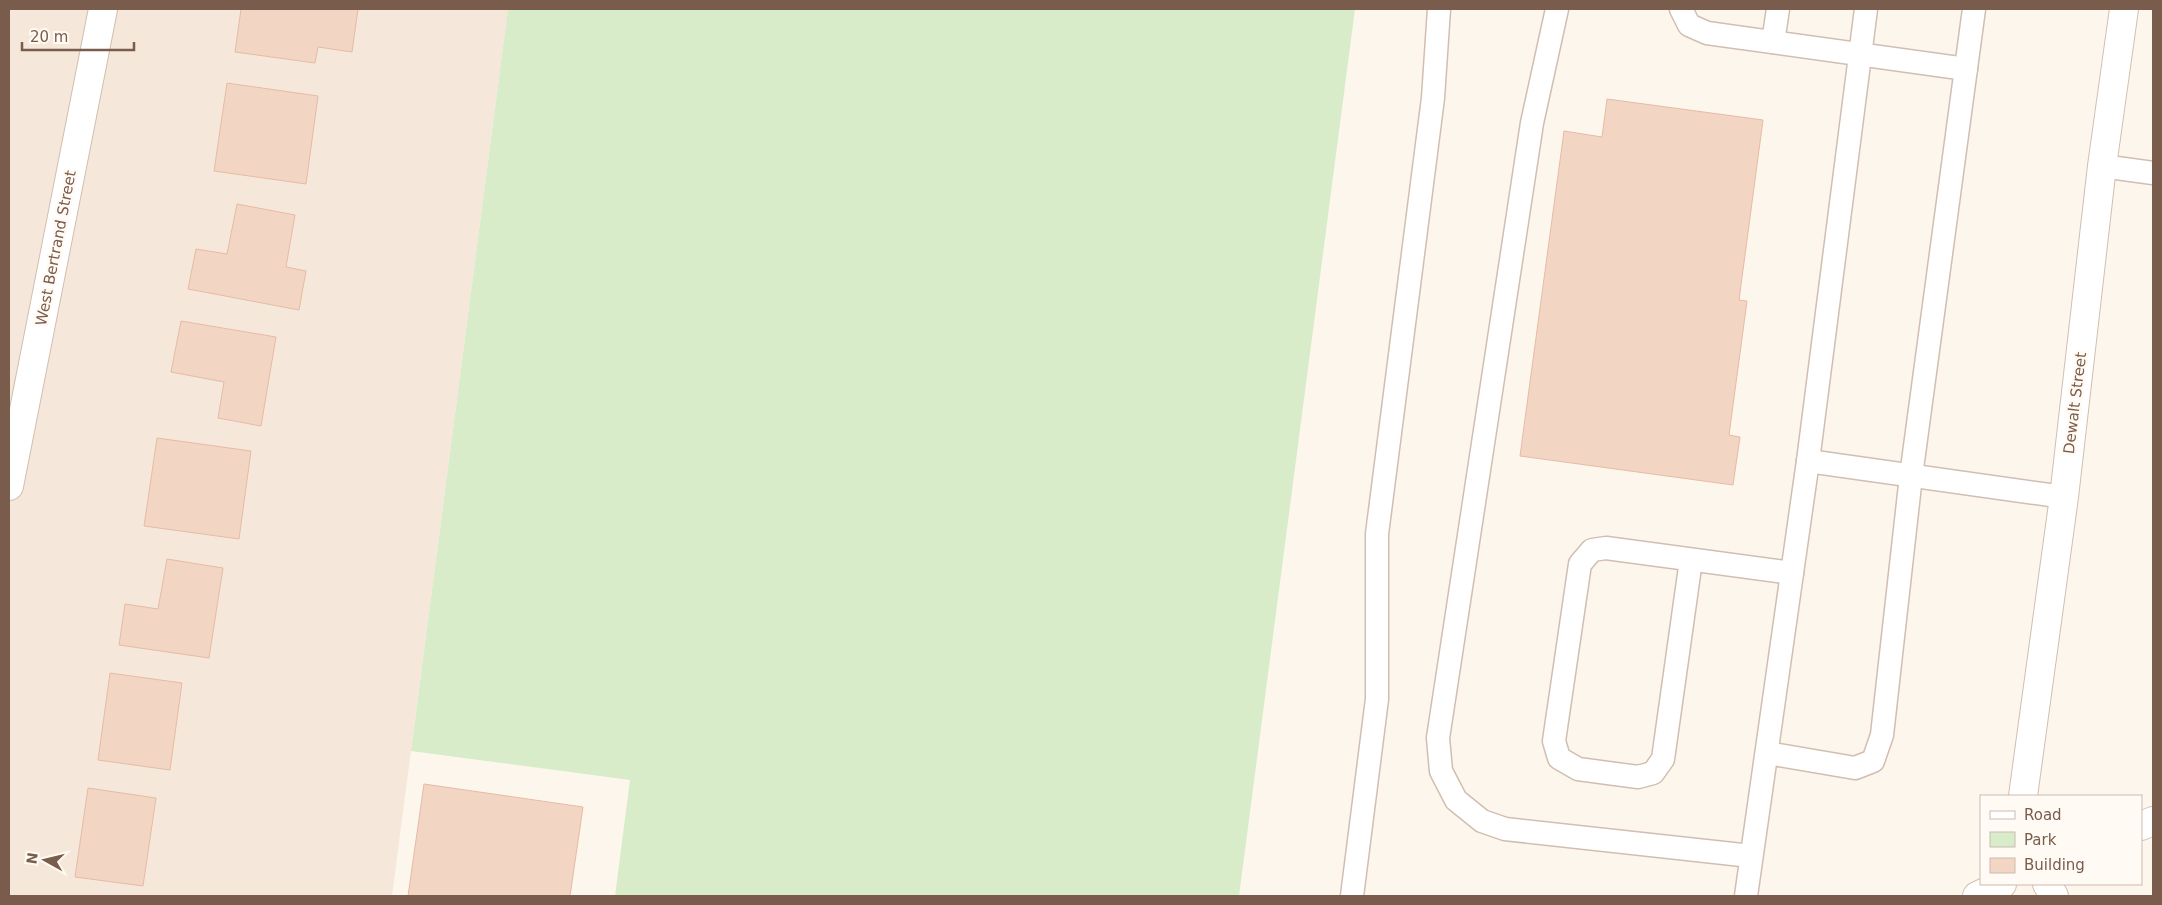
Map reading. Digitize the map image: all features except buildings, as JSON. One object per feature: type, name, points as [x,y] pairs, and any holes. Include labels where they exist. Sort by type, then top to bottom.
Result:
[{"type":"street","name":"West Bertrand Street","points":[[9,486],[103,9]]},
{"type":"street","name":"Dewalt Street","points":[[2022,795],[2064,497],[2102,166],[2124,9]]},
{"type":"street","points":[[1977,896],[2000,885]]},
{"type":"street","points":[[2048,885],[2054,896]]},
{"type":"lane","points":[[1352,896],[1378,699],[1377,534],[1433,98],[1440,9]]},
{"type":"lane","points":[[1556,9],[1532,123],[1442,709],[1438,738],[1441,771],[1456,800],[1482,821],[1505,829],[1751,856]]},
{"type":"lane","points":[[1681,9],[1689,25],[1707,33],[1966,69]]},
{"type":"lane","points":[[1773,42],[1778,9]]},
{"type":"lane","points":[[1746,896],[1808,461],[1866,9]]},
{"type":"lane","points":[[1767,753],[1855,768],[1873,761],[1882,735],[1911,476],[1974,9]]},
{"type":"lane","points":[[2102,166],[2153,173]]},
{"type":"lane","points":[[1808,461],[2064,497]]},
{"type":"lane","points":[[1691,560],[1663,759],[1653,773],[1638,777],[1578,769],[1559,758],[1554,741],[1580,564],[1592,550],[1606,548],[1792,573]]},
{"type":"shaded area","points":[[9,9],[508,9],[392,896],[9,896]]},
{"type":"green space","points":[[508,9],[1355,9],[1239,896],[615,896],[630,780],[411,751]]}]
